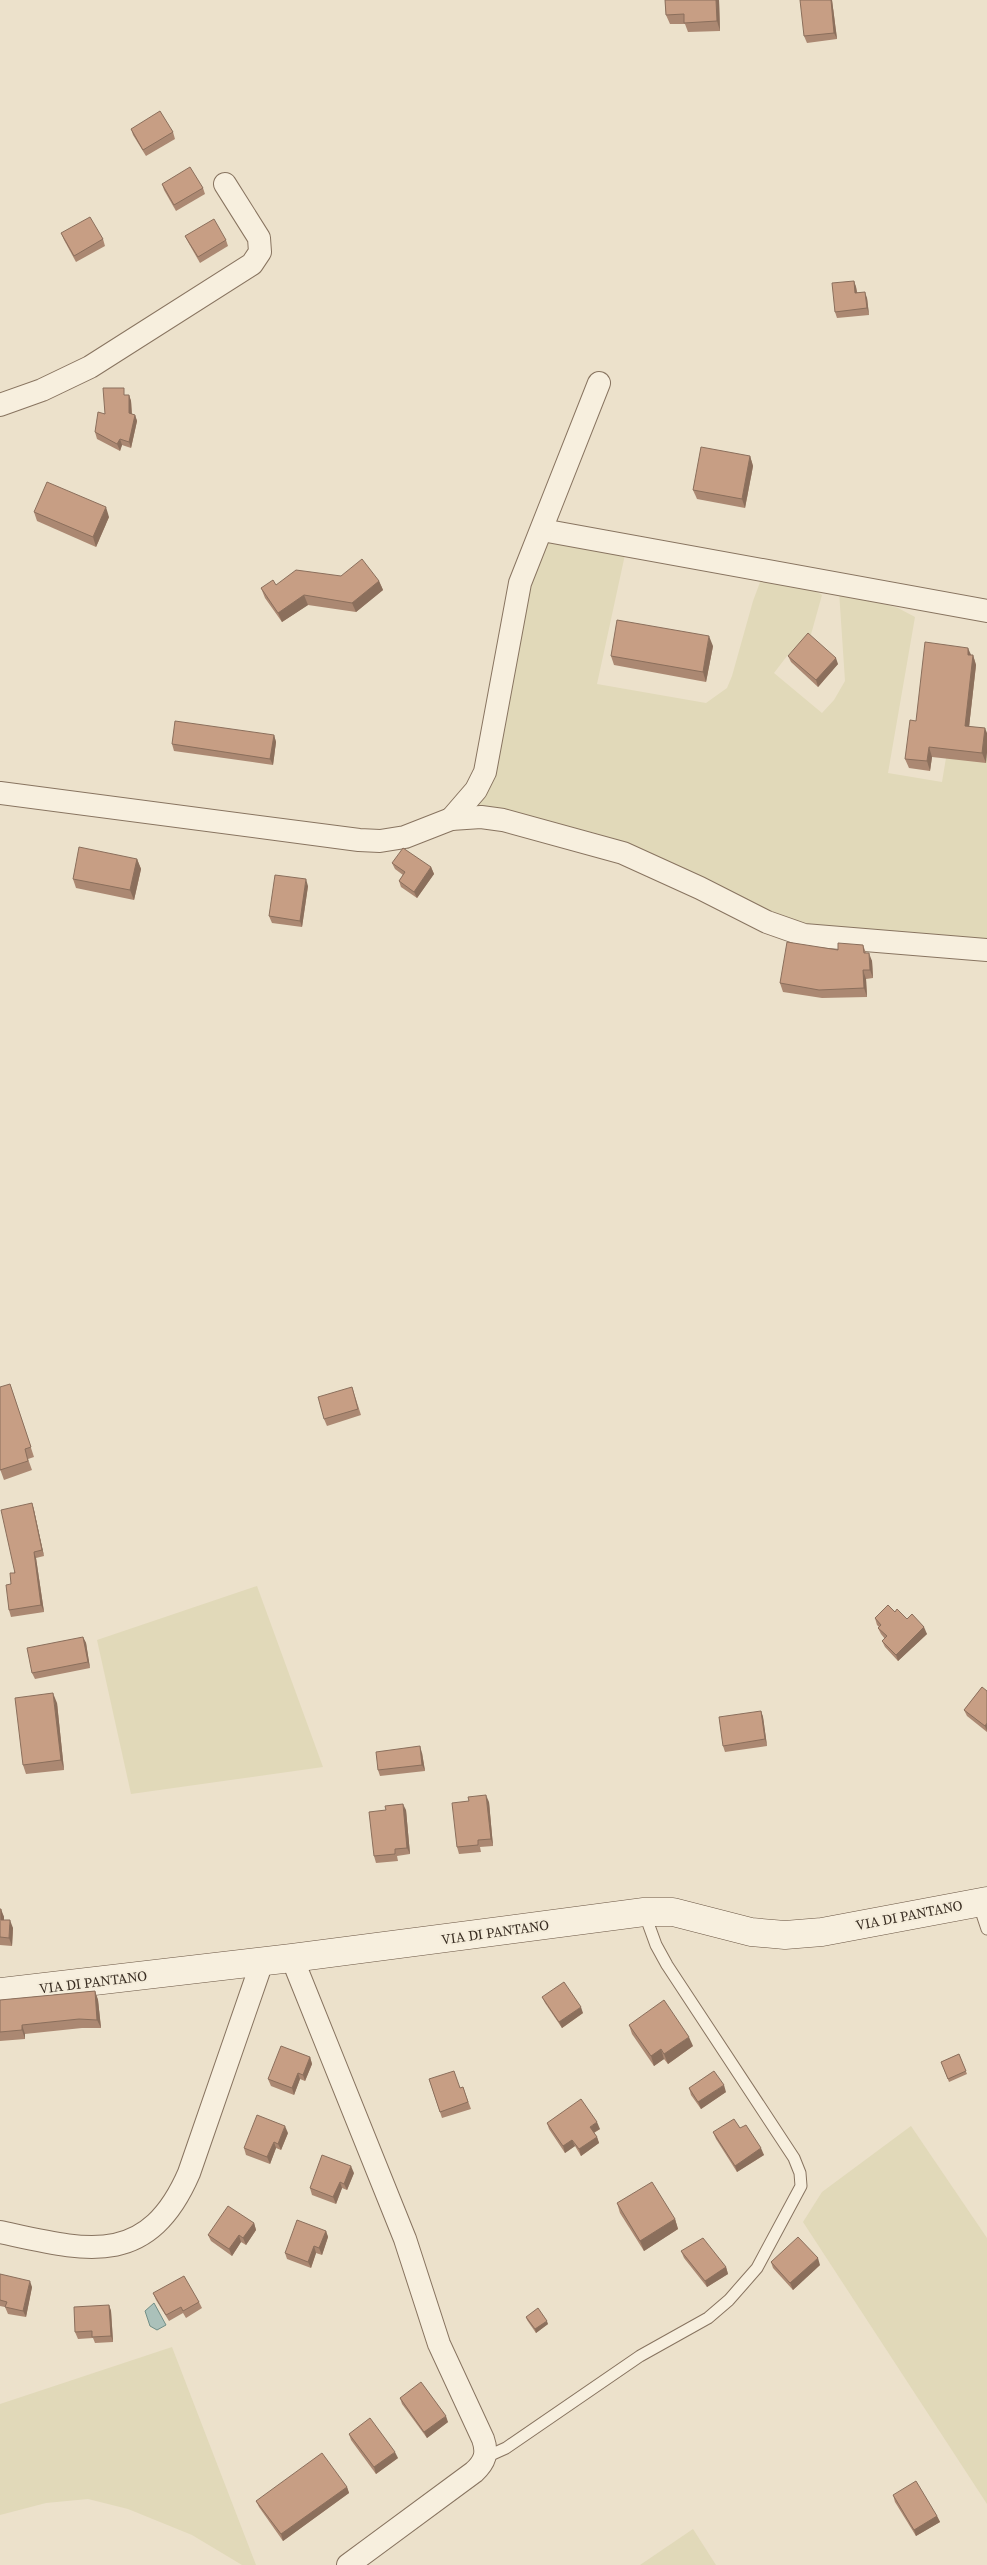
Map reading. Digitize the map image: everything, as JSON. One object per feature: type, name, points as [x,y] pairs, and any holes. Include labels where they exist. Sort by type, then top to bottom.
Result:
[{"type":"street","points":[[0,405],[42,390],[90,367],[252,264],[260,252],[258,238],[225,184]]},
{"type":"street","points":[[451,819],[476,790],[484,772],[517,593],[599,383]]},
{"type":"street","points":[[542,530],[987,611]]},
{"type":"street","points":[[0,793],[359,840],[380,841],[405,837],[451,819],[481,817],[503,820],[613,849],[700,888],[767,922],[804,936],[987,950]]},
{"type":"street","name":"VIA DI PANTANO","points":[[0,1992],[262,1962],[644,1912],[673,1912],[751,1932],[790,1934],[822,1932],[982,1902]]},
{"type":"street","points":[[292,1958],[372,2151],[410,2252],[438,2344],[483,2439],[486,2457],[474,2472],[348,2565]]},
{"type":"street","points":[[0,2232],[76,2248],[94,2249],[118,2245],[133,2239],[147,2231],[165,2216],[175,2202],[189,2173],[262,1962]]},
{"type":"lane","points":[[982,1902],[987,1929]]},
{"type":"lane","points":[[486,2457],[515,2442],[628,2364],[697,2325],[718,2310],[738,2292],[757,2268],[800,2186],[800,2173],[794,2158],[667,1965],[656,1945],[644,1912]]},
{"type":"shaded area","points":[[547,540],[626,550],[597,684],[706,703],[727,688],[762,577],[807,586],[822,595],[810,638],[787,656],[774,673],[822,713],[834,700],[845,681],[839,591],[898,608],[915,617],[888,773],[942,782],[950,734],[987,735],[987,941],[817,930],[784,919],[643,853],[594,833],[513,811],[469,810],[493,782],[502,718],[531,558]]},
{"type":"shaded area","points":[[257,1586],[323,1767],[131,1794],[97,1640]]},
{"type":"shaded area","points":[[911,2126],[987,2238],[987,2504],[803,2222],[822,2192]]},
{"type":"shaded area","points":[[172,2347],[256,2565],[242,2565],[192,2535],[128,2509],[88,2499],[46,2503],[0,2515],[0,2404]]},
{"type":"shaded area","points":[[693,2529],[716,2565],[640,2565]]},
{"type":"water","points":[[154,2303],[166,2325],[157,2330],[150,2326],[145,2311]]},
{"type":"building","points":[[665,0],[716,0],[717,21],[684,23],[684,14],[666,15]]},
{"type":"building","points":[[800,0],[831,0],[834,33],[804,36]]},
{"type":"building","points":[[160,111],[173,132],[143,150],[131,129]]},
{"type":"building","points":[[190,167],[203,188],[174,205],[162,184]]},
{"type":"building","points":[[90,217],[103,239],[74,256],[61,233]]},
{"type":"building","points":[[214,219],[226,240],[198,257],[185,236]]},
{"type":"building","points":[[854,281],[855,293],[865,292],[867,308],[835,312],[832,283]]},
{"type":"building","points":[[103,388],[124,388],[124,395],[129,395],[129,413],[135,415],[129,442],[120,439],[117,444],[95,432],[98,412],[105,414]]},
{"type":"building","points":[[701,447],[750,456],[742,499],[693,490]]},
{"type":"building","points":[[47,482],[106,507],[93,537],[34,512]]},
{"type":"building","points":[[362,559],[379,581],[352,603],[304,595],[278,613],[261,588],[273,580],[276,585],[296,570],[341,576]]},
{"type":"building","points":[[617,620],[709,636],[703,672],[611,656]]},
{"type":"building","points":[[808,633],[836,658],[816,680],[788,656]]},
{"type":"building","points":[[925,642],[968,648],[968,655],[973,655],[965,726],[985,728],[982,753],[929,747],[927,761],[905,759],[910,720],[916,721]]},
{"type":"building","points":[[175,721],[274,735],[270,759],[172,744]]},
{"type":"building","points":[[79,847],[137,859],[130,890],[73,879]]},
{"type":"building","points":[[403,848],[431,867],[414,892],[399,881],[405,872],[392,863]]},
{"type":"building","points":[[275,875],[306,879],[300,921],[269,916]]},
{"type":"building","points":[[787,942],[838,950],[838,943],[863,945],[864,953],[869,953],[870,970],[863,970],[864,988],[819,990],[780,983]]},
{"type":"building","points":[[10,1384],[31,1447],[25,1449],[28,1461],[0,1470],[0,1387]]},
{"type":"building","points":[[352,1387],[358,1409],[324,1419],[318,1397]]},
{"type":"building","points":[[32,1503],[42,1550],[34,1552],[41,1605],[9,1610],[6,1585],[11,1584],[10,1573],[15,1573],[1,1510]]},
{"type":"building","points":[[888,1605],[895,1612],[897,1609],[907,1619],[912,1614],[924,1627],[896,1655],[882,1641],[887,1636],[878,1628],[881,1625],[875,1618]]},
{"type":"building","points":[[83,1637],[88,1662],[32,1673],[27,1648]]},
{"type":"building","points":[[982,1687],[987,1691],[987,1723],[985,1726],[964,1710]]},
{"type":"building","points":[[53,1693],[61,1760],[23,1765],[15,1698]]},
{"type":"building","points":[[761,1711],[765,1739],[723,1746],[719,1717]]},
{"type":"building","points":[[420,1746],[422,1765],[378,1770],[376,1752]]},
{"type":"building","points":[[486,1795],[491,1839],[478,1840],[478,1845],[457,1847],[452,1803],[469,1801],[468,1797]]},
{"type":"building","points":[[403,1804],[407,1848],[395,1849],[395,1854],[374,1856],[369,1812],[386,1810],[385,1806]]},
{"type":"building","points":[[0,1909],[1,1920],[10,1920],[9,1938],[0,1937]]},
{"type":"building","points":[[564,1982],[581,2007],[559,2022],[542,1997]]},
{"type":"building","points":[[95,1991],[97,2020],[79,2019],[22,2025],[22,2030],[0,2032],[0,2000]]},
{"type":"building","points":[[664,2000],[689,2037],[664,2054],[661,2049],[651,2056],[629,2025]]},
{"type":"building","points":[[281,2046],[310,2057],[303,2075],[298,2073],[292,2088],[268,2079]]},
{"type":"building","points":[[959,2054],[966,2071],[948,2079],[941,2062]]},
{"type":"building","points":[[454,2071],[460,2088],[463,2087],[468,2102],[440,2112],[429,2079]]},
{"type":"building","points":[[714,2071],[724,2085],[698,2102],[689,2088]]},
{"type":"building","points":[[581,2099],[597,2122],[590,2127],[597,2137],[579,2149],[572,2140],[563,2146],[547,2123]]},
{"type":"building","points":[[257,2115],[285,2126],[278,2144],[274,2142],[267,2157],[244,2148]]},
{"type":"building","points":[[734,2119],[740,2128],[746,2125],[761,2148],[735,2166],[713,2132]]},
{"type":"building","points":[[322,2155],[351,2166],[344,2184],[340,2182],[333,2197],[310,2188]]},
{"type":"building","points":[[652,2182],[675,2219],[640,2241],[617,2203]]},
{"type":"building","points":[[228,2206],[254,2223],[243,2238],[239,2235],[229,2249],[208,2235]]},
{"type":"building","points":[[297,2220],[326,2231],[319,2248],[314,2246],[308,2262],[285,2253]]},
{"type":"building","points":[[798,2237],[818,2258],[790,2283],[771,2262]]},
{"type":"building","points":[[703,2238],[726,2267],[705,2281],[681,2251]]},
{"type":"building","points":[[0,2274],[30,2281],[23,2311],[5,2307],[7,2302],[0,2300]]},
{"type":"building","points":[[184,2276],[199,2302],[183,2311],[181,2307],[166,2315],[153,2293]]},
{"type":"building","points":[[109,2305],[111,2336],[92,2337],[92,2331],[75,2332],[74,2307]]},
{"type":"building","points":[[538,2308],[547,2321],[535,2329],[526,2317]]},
{"type":"building","points":[[421,2382],[446,2416],[424,2432],[400,2398]]},
{"type":"building","points":[[370,2418],[395,2452],[374,2467],[349,2434]]},
{"type":"building","points":[[322,2453],[347,2487],[281,2534],[256,2501]]},
{"type":"building","points":[[916,2481],[937,2516],[914,2530],[893,2495]]}]
